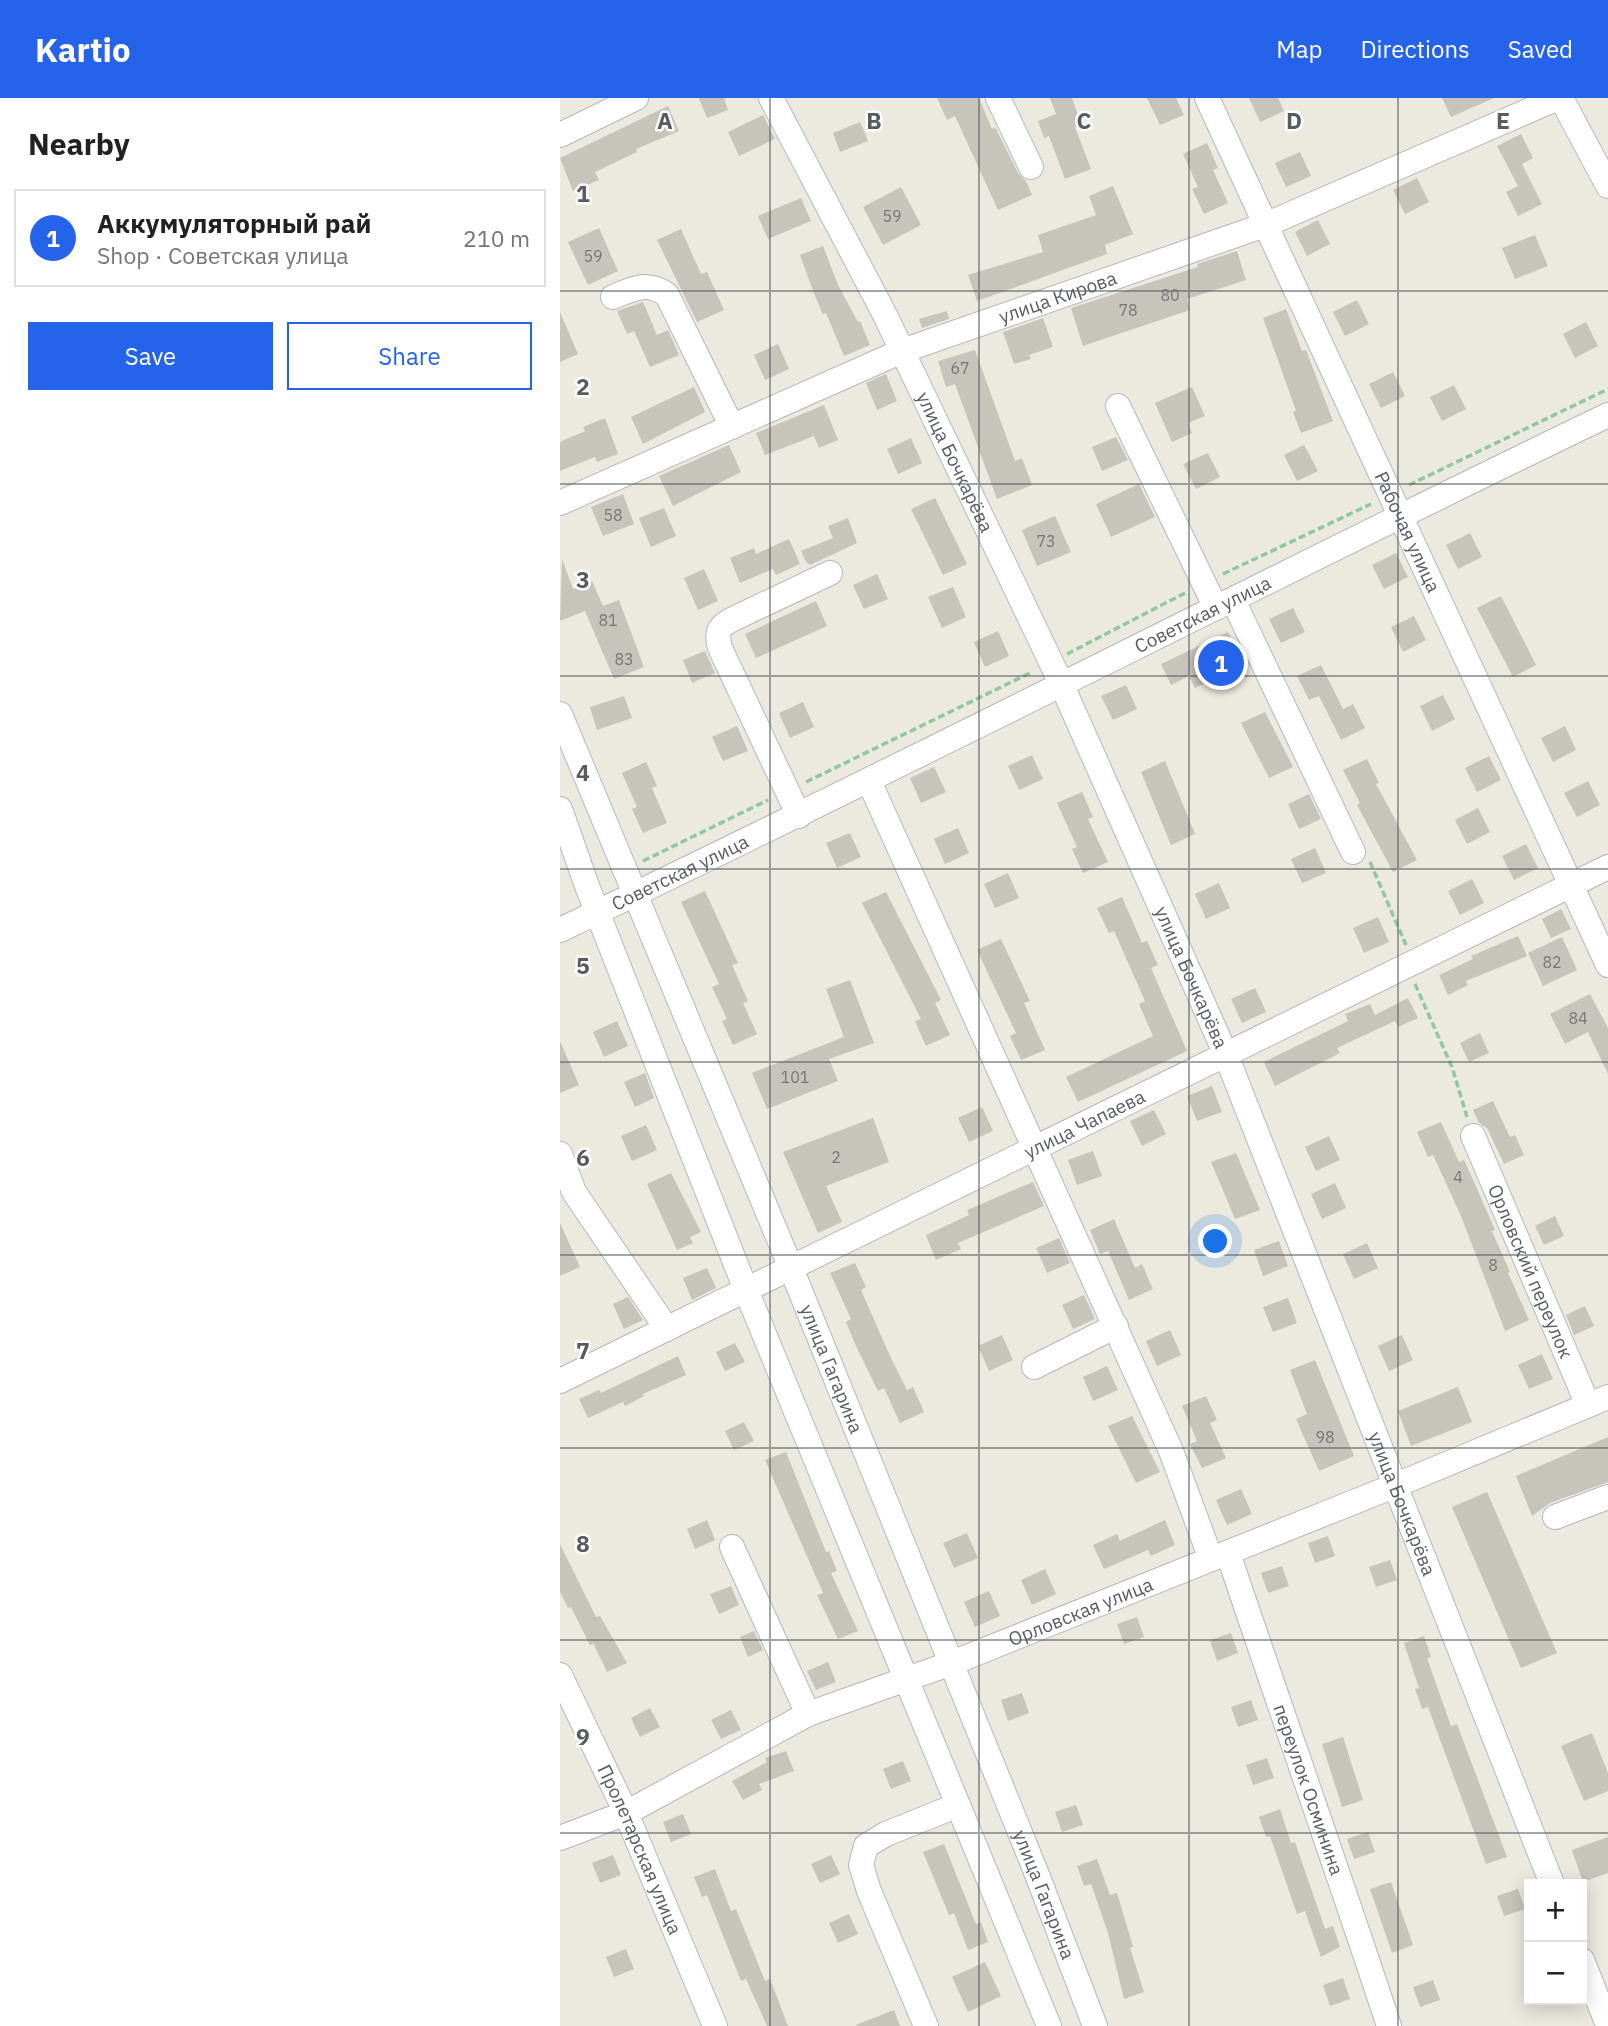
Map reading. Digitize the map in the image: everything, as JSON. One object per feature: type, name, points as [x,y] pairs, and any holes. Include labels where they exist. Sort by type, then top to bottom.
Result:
[{"type":"street","points":[[560,135],[636,98]]},
{"type":"street","name":"улица Бочкарёва","points":[[771,98],[902,351],[1056,673],[1226,1055],[1550,1879]]},
{"type":"street","points":[[998,98],[1031,167]]},
{"type":"street","name":"Рабочая улица","points":[[1207,98],[1608,965]]},
{"type":"street","points":[[1560,98],[1608,186]]},
{"type":"street","name":"улица Кирова","points":[[560,503],[902,351],[1265,225],[1560,98]]},
{"type":"street","points":[[613,296],[639,286],[656,286],[667,295],[732,428]]},
{"type":"street","points":[[1118,406],[1204,583],[1225,604],[1353,852]]},
{"type":"street","name":"Советская улица","points":[[560,930],[869,781],[1056,673],[1225,604],[1396,505],[1608,415]]},
{"type":"street","points":[[799,816],[716,635],[721,626],[731,620],[830,573]]},
{"type":"street","name":"улица Гагарина","points":[[560,714],[791,1268],[952,1663],[1095,2026]]},
{"type":"street","name":"переулок Осминина","points":[[869,781],[1033,1149],[1220,1556],[1327,1836],[1389,2026]]},
{"type":"street","points":[[560,810],[597,912],[746,1290],[1049,2026]]},
{"type":"street","name":"улица Чапаева","points":[[560,1381],[1608,867]]},
{"type":"street","name":"Орловский переулок","points":[[1473,1136],[1598,1401]]},
{"type":"street","points":[[560,1154],[574,1192],[667,1329]]},
{"type":"street","points":[[1034,1367],[1116,1326]]},
{"type":"street","name":"Орловская улица","points":[[560,1838],[626,1813],[808,1714],[952,1663],[1598,1401]]},
{"type":"street","points":[[1555,1517],[1608,1497]]},
{"type":"street","points":[[732,1547],[808,1714]]},
{"type":"street","name":"Пролетарская улица","points":[[560,1675],[626,1813],[715,2026]]},
{"type":"street","points":[[926,2026],[869,1891],[861,1865],[866,1846],[886,1834],[958,1805]]},
{"type":"street","points":[[1587,1972],[1608,2025]]},
{"type":"path","points":[[626,870],[787,791],[1056,673],[1204,583],[1396,505],[1608,389]]},
{"type":"path","points":[[1353,852],[1366,851],[1452,1067],[1473,1136]]},
{"type":"building","points":[[699,98],[724,98],[728,110],[707,118]]},
{"type":"building","points":[[937,98],[979,98],[992,129],[995,127],[1032,195],[998,210],[955,116],[947,120]]},
{"type":"building","points":[[1050,98],[1072,98],[1081,124],[1075,127],[1091,169],[1065,179],[1049,136],[1044,138],[1038,121],[1056,114]]},
{"type":"building","points":[[1147,98],[1176,98],[1184,115],[1160,125]]},
{"type":"building","points":[[1249,98],[1278,98],[1284,111],[1260,122]]},
{"type":"building","points":[[1442,98],[1494,98],[1451,117]]},
{"type":"building","points":[[668,106],[679,131],[636,149],[637,152],[595,172],[599,180],[573,191],[560,158]]},
{"type":"building","points":[[763,115],[775,139],[739,156],[728,132]]},
{"type":"building","points":[[860,122],[868,141],[840,152],[833,133]]},
{"type":"building","points":[[1521,134],[1533,158],[1522,164],[1542,204],[1518,216],[1506,192],[1518,186],[1497,146]]},
{"type":"building","points":[[1207,143],[1218,168],[1213,170],[1228,203],[1204,214],[1192,189],[1198,187],[1183,154]]},
{"type":"building","points":[[1300,152],[1311,176],[1286,187],[1275,163]]},
{"type":"building","points":[[1417,178],[1429,202],[1405,214],[1393,190]]},
{"type":"building","points":[[1113,186],[1133,234],[1105,245],[1107,254],[977,301],[968,275],[1043,252],[1038,235],[1096,215],[1089,196]]},
{"type":"building","points":[[901,187],[921,225],[883,245],[863,207]]},
{"type":"building","points":[[801,198],[811,221],[768,239],[758,216]]},
{"type":"building","points":[[1318,220],[1330,244],[1307,256],[1295,232]]},
{"type":"building","points":[[599,228],[618,271],[588,285],[568,242]]},
{"type":"building","points":[[681,229],[701,274],[707,272],[724,310],[697,322],[657,240]]},
{"type":"building","points":[[1535,235],[1548,266],[1515,279],[1502,248]]},
{"type":"building","points":[[823,246],[838,285],[858,322],[860,321],[870,345],[844,356],[826,313],[823,314],[815,296],[800,255]]},
{"type":"building","points":[[1237,251],[1246,280],[1187,299],[1190,310],[1083,346],[1071,308],[1198,267],[1197,264]]},
{"type":"building","points":[[1357,300],[1369,324],[1345,336],[1333,312]]},
{"type":"building","points":[[643,302],[657,335],[668,330],[679,355],[650,367],[634,331],[627,334],[617,311]]},
{"type":"building","points":[[1286,309],[1302,351],[1306,350],[1333,421],[1301,433],[1293,412],[1296,411],[1263,318]]},
{"type":"building","points":[[947,311],[949,319],[922,328],[919,319]]},
{"type":"building","points":[[560,312],[578,354],[560,362]]},
{"type":"building","points":[[1043,318],[1053,347],[1029,355],[1031,359],[1014,364],[1003,332]]},
{"type":"building","points":[[1586,322],[1598,346],[1575,358],[1563,334]]},
{"type":"building","points":[[778,344],[789,369],[765,380],[754,355]]},
{"type":"building","points":[[975,350],[1015,461],[1022,458],[1032,485],[997,499],[955,384],[946,387],[938,361]]},
{"type":"building","points":[[1393,372],[1405,396],[1381,408],[1369,384]]},
{"type":"building","points":[[886,374],[897,401],[877,410],[866,383]]},
{"type":"building","points":[[1454,385],[1466,409],[1442,421],[1430,397]]},
{"type":"building","points":[[694,387],[705,412],[643,444],[631,417]]},
{"type":"building","points":[[1192,387],[1205,416],[1188,423],[1192,433],[1172,442],[1155,403]]},
{"type":"building","points":[[824,405],[838,440],[819,448],[814,436],[765,455],[756,433]]},
{"type":"building","points":[[605,418],[618,454],[597,462],[595,457],[560,471],[560,442],[585,431],[583,427]]},
{"type":"building","points":[[1116,437],[1128,460],[1102,471],[1092,447]]},
{"type":"building","points":[[911,438],[922,463],[898,474],[887,449]]},
{"type":"building","points":[[729,445],[741,472],[673,506],[659,476]]},
{"type":"building","points":[[1304,445],[1318,471],[1297,481],[1284,455]]},
{"type":"building","points":[[1208,453],[1220,477],[1196,489],[1183,464]]},
{"type":"building","points":[[1139,484],[1155,517],[1111,537],[1096,504]]},
{"type":"building","points":[[623,494],[634,524],[603,536],[591,507]]},
{"type":"building","points":[[935,498],[967,564],[943,575],[911,509]]},
{"type":"building","points":[[664,508],[676,536],[651,547],[639,518]]},
{"type":"building","points":[[1055,516],[1071,552],[1037,566],[1022,530]]},
{"type":"building","points":[[848,518],[857,543],[810,565],[806,562],[801,551],[833,538],[828,526]]},
{"type":"building","points":[[1470,533],[1482,557],[1458,569],[1446,545]]},
{"type":"building","points":[[789,539],[800,564],[776,575],[773,569],[740,583],[730,558],[754,548],[756,554]]},
{"type":"building","points":[[1396,553],[1408,577],[1384,589],[1372,565]]},
{"type":"building","points":[[562,559],[573,589],[592,581],[603,606],[619,600],[644,667],[614,679],[585,611],[560,621]]},
{"type":"building","points":[[704,569],[718,601],[698,610],[684,578]]},
{"type":"building","points":[[877,574],[888,599],[864,609],[853,585]]},
{"type":"building","points":[[953,587],[966,617],[942,628],[928,597]]},
{"type":"building","points":[[1501,596],[1536,665],[1513,677],[1477,608]]},
{"type":"building","points":[[816,601],[827,626],[756,658],[745,634]]},
{"type":"building","points":[[1293,608],[1305,632],[1281,643],[1269,619]]},
{"type":"building","points":[[1414,616],[1426,640],[1403,652],[1391,627]]},
{"type":"building","points":[[998,631],[1009,656],[985,667],[974,642]]},
{"type":"building","points":[[1228,632],[1239,655],[1204,671],[1209,681],[1195,688],[1189,676],[1171,685],[1161,664]]},
{"type":"building","points":[[705,651],[715,673],[692,683],[683,660]]},
{"type":"building","points":[[1321,665],[1343,709],[1353,704],[1365,728],[1341,740],[1319,696],[1309,700],[1297,676]]},
{"type":"building","points":[[1126,685],[1137,709],[1113,720],[1101,696]]},
{"type":"building","points":[[1443,695],[1455,719],[1432,731],[1420,706]]},
{"type":"building","points":[[624,696],[632,718],[597,730],[590,707]]},
{"type":"building","points":[[803,702],[814,727],[790,738],[779,713]]},
{"type":"building","points":[[1265,712],[1293,767],[1269,778],[1241,723]]},
{"type":"building","points":[[737,726],[748,751],[723,761],[712,737]]},
{"type":"building","points":[[1565,726],[1576,750],[1553,762],[1541,738]]},
{"type":"building","points":[[1032,755],[1043,779],[1019,790],[1008,766]]},
{"type":"building","points":[[1489,756],[1501,780],[1477,792],[1465,768]]},
{"type":"building","points":[[1367,759],[1379,783],[1376,784],[1417,860],[1393,872],[1357,805],[1360,803],[1343,770]]},
{"type":"building","points":[[1165,761],[1195,834],[1171,845],[1141,772]]},
{"type":"building","points":[[646,762],[657,786],[652,788],[667,823],[643,833],[632,809],[637,807],[622,773]]},
{"type":"building","points":[[934,767],[946,792],[921,803],[910,778]]},
{"type":"building","points":[[1588,781],[1600,805],[1577,817],[1564,793]]},
{"type":"building","points":[[1082,792],[1093,817],[1088,819],[1108,862],[1083,873],[1072,849],[1077,847],[1057,803]]},
{"type":"building","points":[[1309,794],[1321,819],[1299,829],[1288,804]]},
{"type":"building","points":[[1478,808],[1490,832],[1467,844],[1455,820]]},
{"type":"building","points":[[958,828],[969,853],[945,864],[934,839]]},
{"type":"building","points":[[850,833],[861,857],[837,868],[826,843]]},
{"type":"building","points":[[1526,844],[1538,868],[1514,880],[1502,856]]},
{"type":"building","points":[[1315,848],[1326,873],[1302,883],[1291,859]]},
{"type":"building","points":[[1008,873],[1019,898],[995,908],[984,884]]},
{"type":"building","points":[[1472,879],[1484,903],[1460,915],[1448,891]]},
{"type":"building","points":[[1219,883],[1230,908],[1206,919],[1195,894]]},
{"type":"building","points":[[705,891],[738,963],[732,965],[748,1001],[743,1003],[757,1034],[733,1045],[722,1021],[727,1019],[712,987],[719,984],[681,902]]},
{"type":"building","points":[[886,892],[941,1000],[935,1003],[950,1035],[926,1046],[915,1021],[921,1019],[862,903]]},
{"type":"building","points":[[1122,897],[1142,943],[1147,941],[1158,965],[1151,968],[1187,1051],[1078,1102],[1066,1077],[1153,1036],[1139,1004],[1145,1001],[1114,931],[1109,933],[1097,908]]},
{"type":"building","points":[[1561,909],[1571,929],[1551,938],[1542,919]]},
{"type":"building","points":[[1378,917],[1389,942],[1364,953],[1353,928]]},
{"type":"building","points":[[1518,936],[1527,956],[1466,981],[1468,985],[1448,995],[1439,975],[1473,959],[1471,956]]},
{"type":"building","points":[[1562,937],[1577,970],[1543,986],[1528,953]]},
{"type":"building","points":[[1001,939],[1030,1001],[1024,1003],[1045,1050],[1021,1060],[1010,1036],[1016,1033],[977,950]]},
{"type":"building","points":[[850,980],[874,1043],[829,1059],[838,1081],[767,1109],[752,1073],[844,1037],[826,989]]},
{"type":"building","points":[[1255,988],[1266,1012],[1242,1023],[1231,999]]},
{"type":"building","points":[[1590,994],[1608,1028],[1608,1074],[1588,1032],[1565,1044],[1550,1014]]},
{"type":"building","points":[[1408,998],[1418,1018],[1398,1027],[1395,1021],[1337,1048],[1340,1053],[1275,1086],[1264,1062],[1348,1021],[1345,1014],[1370,1004],[1375,1015]]},
{"type":"building","points":[[617,1021],[628,1046],[604,1057],[593,1032]]},
{"type":"building","points":[[1480,1033],[1489,1053],[1469,1062],[1460,1043]]},
{"type":"building","points":[[560,1041],[579,1085],[560,1093]]},
{"type":"building","points":[[645,1073],[654,1098],[635,1107],[624,1082]]},
{"type":"building","points":[[1212,1086],[1222,1112],[1197,1121],[1187,1096]]},
{"type":"building","points":[[1493,1101],[1510,1137],[1515,1135],[1524,1155],[1504,1164],[1487,1128],[1479,1123],[1473,1110]]},
{"type":"building","points":[[982,1107],[993,1131],[969,1142],[958,1118]]},
{"type":"building","points":[[1154,1110],[1166,1134],[1142,1146],[1130,1121]]},
{"type":"building","points":[[873,1118],[889,1162],[826,1186],[842,1222],[818,1233],[783,1152]]},
{"type":"building","points":[[1441,1122],[1459,1162],[1464,1160],[1475,1184],[1495,1230],[1492,1231],[1510,1272],[1508,1273],[1529,1320],[1505,1331],[1461,1216],[1433,1155],[1428,1157],[1417,1132]]},
{"type":"building","points":[[646,1125],[657,1150],[632,1161],[621,1136]]},
{"type":"building","points":[[1329,1136],[1340,1160],[1316,1171],[1305,1147]]},
{"type":"building","points":[[1093,1151],[1102,1176],[1077,1185],[1068,1160]]},
{"type":"building","points":[[1236,1153],[1260,1210],[1235,1219],[1211,1162]]},
{"type":"building","points":[[671,1173],[701,1232],[690,1237],[693,1243],[677,1250],[647,1184]]},
{"type":"building","points":[[1033,1182],[1044,1206],[958,1243],[961,1249],[936,1260],[926,1235],[969,1215],[967,1210]]},
{"type":"building","points":[[1335,1183],[1346,1208],[1322,1219],[1311,1194]]},
{"type":"building","points":[[1555,1216],[1564,1236],[1544,1245],[1535,1226]]},
{"type":"building","points":[[1114,1219],[1135,1268],[1142,1264],[1153,1289],[1129,1300],[1108,1251],[1100,1254],[1090,1230]]},
{"type":"building","points":[[560,1223],[580,1267],[560,1276]]},
{"type":"building","points":[[1059,1238],[1070,1263],[1047,1273],[1036,1248]]},
{"type":"building","points":[[1279,1241],[1288,1266],[1263,1276],[1254,1250]]},
{"type":"building","points":[[1367,1243],[1378,1268],[1354,1279],[1343,1254]]},
{"type":"building","points":[[855,1263],[866,1287],[861,1290],[890,1356],[907,1390],[913,1387],[924,1412],[900,1423],[884,1388],[878,1391],[856,1346],[846,1322],[851,1319],[830,1273]]},
{"type":"building","points":[[707,1268],[716,1288],[692,1300],[683,1278]]},
{"type":"building","points":[[1084,1295],[1095,1319],[1073,1329],[1062,1305]]},
{"type":"building","points":[[628,1297],[643,1320],[624,1329],[613,1304]]},
{"type":"building","points":[[1288,1298],[1297,1323],[1273,1332],[1263,1307]]},
{"type":"building","points":[[1585,1306],[1594,1326],[1574,1335],[1566,1315]]},
{"type":"building","points":[[1170,1330],[1181,1355],[1157,1366],[1146,1341]]},
{"type":"building","points":[[1002,1335],[1013,1360],[989,1371],[978,1346]]},
{"type":"building","points":[[1402,1335],[1413,1360],[1389,1371],[1378,1346]]},
{"type":"building","points":[[735,1343],[745,1362],[725,1371],[716,1352]]},
{"type":"building","points":[[1542,1354],[1553,1379],[1529,1389],[1518,1365]]},
{"type":"building","points":[[678,1356],[686,1375],[643,1394],[644,1396],[625,1406],[623,1402],[588,1418],[579,1399],[599,1390],[601,1393]]},
{"type":"building","points":[[1315,1360],[1354,1456],[1319,1471],[1296,1419],[1307,1414],[1290,1370]]},
{"type":"building","points":[[1107,1366],[1118,1390],[1093,1401],[1083,1377]]},
{"type":"building","points":[[1458,1387],[1472,1422],[1411,1446],[1398,1411]]},
{"type":"building","points":[[1206,1396],[1217,1420],[1210,1423],[1226,1458],[1202,1468],[1190,1444],[1197,1441],[1182,1406]]},
{"type":"building","points":[[1132,1416],[1160,1472],[1136,1483],[1108,1426]]},
{"type":"building","points":[[744,1422],[754,1441],[734,1450],[725,1431]]},
{"type":"building","points":[[1608,1437],[1608,1482],[1550,1503],[1532,1516],[1516,1476]]},
{"type":"building","points":[[786,1452],[826,1552],[829,1551],[837,1571],[831,1573],[858,1631],[838,1639],[817,1595],[823,1593],[765,1460]]},
{"type":"building","points":[[1241,1489],[1252,1514],[1227,1525],[1216,1500]]},
{"type":"building","points":[[1487,1492],[1557,1653],[1521,1668],[1452,1507]]},
{"type":"building","points":[[707,1520],[715,1540],[695,1549],[687,1529]]},
{"type":"building","points":[[1165,1520],[1175,1545],[1151,1556],[1148,1550],[1104,1569],[1093,1545],[1117,1534],[1120,1541]]},
{"type":"building","points":[[967,1533],[978,1558],[954,1568],[943,1543]]},
{"type":"building","points":[[1328,1536],[1335,1556],[1315,1563],[1308,1543]]},
{"type":"building","points":[[560,1544],[596,1617],[600,1616],[627,1663],[607,1672],[593,1643],[590,1645],[571,1607],[568,1608],[560,1592]]},
{"type":"building","points":[[1390,1560],[1397,1580],[1376,1587],[1369,1567]]},
{"type":"building","points":[[1282,1566],[1289,1586],[1268,1593],[1261,1573]]},
{"type":"building","points":[[1045,1569],[1056,1594],[1032,1605],[1021,1580]]},
{"type":"building","points":[[731,1586],[739,1605],[719,1614],[710,1594]]},
{"type":"building","points":[[989,1591],[1000,1616],[975,1627],[964,1602]]},
{"type":"building","points":[[1137,1617],[1144,1637],[1124,1644],[1117,1624]]},
{"type":"building","points":[[754,1631],[763,1650],[748,1657],[740,1637]]},
{"type":"building","points":[[1231,1633],[1238,1653],[1217,1661],[1210,1640]]},
{"type":"building","points":[[1424,1636],[1431,1657],[1427,1658],[1451,1726],[1457,1724],[1507,1857],[1486,1864],[1428,1707],[1422,1709],[1415,1689],[1419,1688],[1404,1643]]},
{"type":"building","points":[[828,1662],[836,1682],[816,1690],[807,1671]]},
{"type":"building","points":[[1022,1693],[1029,1713],[1008,1721],[1001,1700]]},
{"type":"building","points":[[1251,1700],[1258,1720],[1238,1727],[1231,1707]]},
{"type":"building","points":[[650,1708],[660,1727],[640,1737],[631,1718]]},
{"type":"building","points":[[731,1710],[741,1730],[721,1739],[711,1720]]},
{"type":"building","points":[[1592,1733],[1608,1773],[1608,1791],[1584,1801],[1561,1746]]},
{"type":"building","points":[[1343,1737],[1363,1800],[1342,1807],[1322,1744]]},
{"type":"building","points":[[786,1751],[794,1771],[759,1784],[762,1790],[743,1800],[732,1781],[767,1762],[765,1758]]},
{"type":"building","points":[[1267,1758],[1274,1778],[1253,1785],[1246,1765]]},
{"type":"building","points":[[903,1761],[911,1781],[891,1789],[883,1769]]},
{"type":"building","points":[[1076,1805],[1083,1825],[1062,1832],[1055,1812]]},
{"type":"building","points":[[1280,1809],[1291,1843],[1295,1842],[1325,1929],[1333,1926],[1340,1947],[1321,1957],[1305,1911],[1297,1914],[1270,1836],[1266,1837],[1259,1817]]},
{"type":"building","points":[[683,1814],[691,1834],[671,1842],[663,1822]]},
{"type":"building","points":[[1368,1832],[1375,1852],[1354,1859],[1347,1839]]},
{"type":"building","points":[[1608,1837],[1608,1873],[1587,1881],[1582,1879],[1572,1850]]},
{"type":"building","points":[[944,1844],[976,1924],[981,1922],[988,1942],[968,1950],[954,1913],[949,1915],[923,1852]]},
{"type":"building","points":[[613,1855],[621,1875],[600,1883],[592,1863]]},
{"type":"building","points":[[831,1855],[840,1874],[820,1883],[811,1864]]},
{"type":"building","points":[[1097,1859],[1110,1895],[1117,1893],[1144,1992],[1124,1999],[1108,1933],[1091,1884],[1084,1886],[1077,1866]]},
{"type":"building","points":[[715,1869],[731,1911],[736,1909],[765,1981],[770,1979],[788,2026],[767,2026],[746,1979],[741,1981],[707,1895],[702,1897],[694,1877]]},
{"type":"building","points":[[1391,1882],[1413,1945],[1392,1953],[1370,1889]]},
{"type":"building","points":[[1518,1889],[1524,1909],[1504,1916],[1497,1896]]},
{"type":"building","points":[[849,1914],[858,1934],[838,1943],[829,1923]]},
{"type":"building","points":[[626,1949],[634,1969],[614,1977],[606,1957]]},
{"type":"building","points":[[985,1962],[1001,1996],[968,2012],[952,1977]]},
{"type":"building","points":[[1343,1978],[1350,1999],[1330,2006],[1323,1985]]},
{"type":"building","points":[[1433,1980],[1440,2000],[1420,2007],[1413,1987]]},
{"type":"building","points":[[894,2010],[900,2026],[856,2026],[856,2025]]},
{"type":"place","name":"Аккумуляторный рай","points":[[1221,663]]}]
